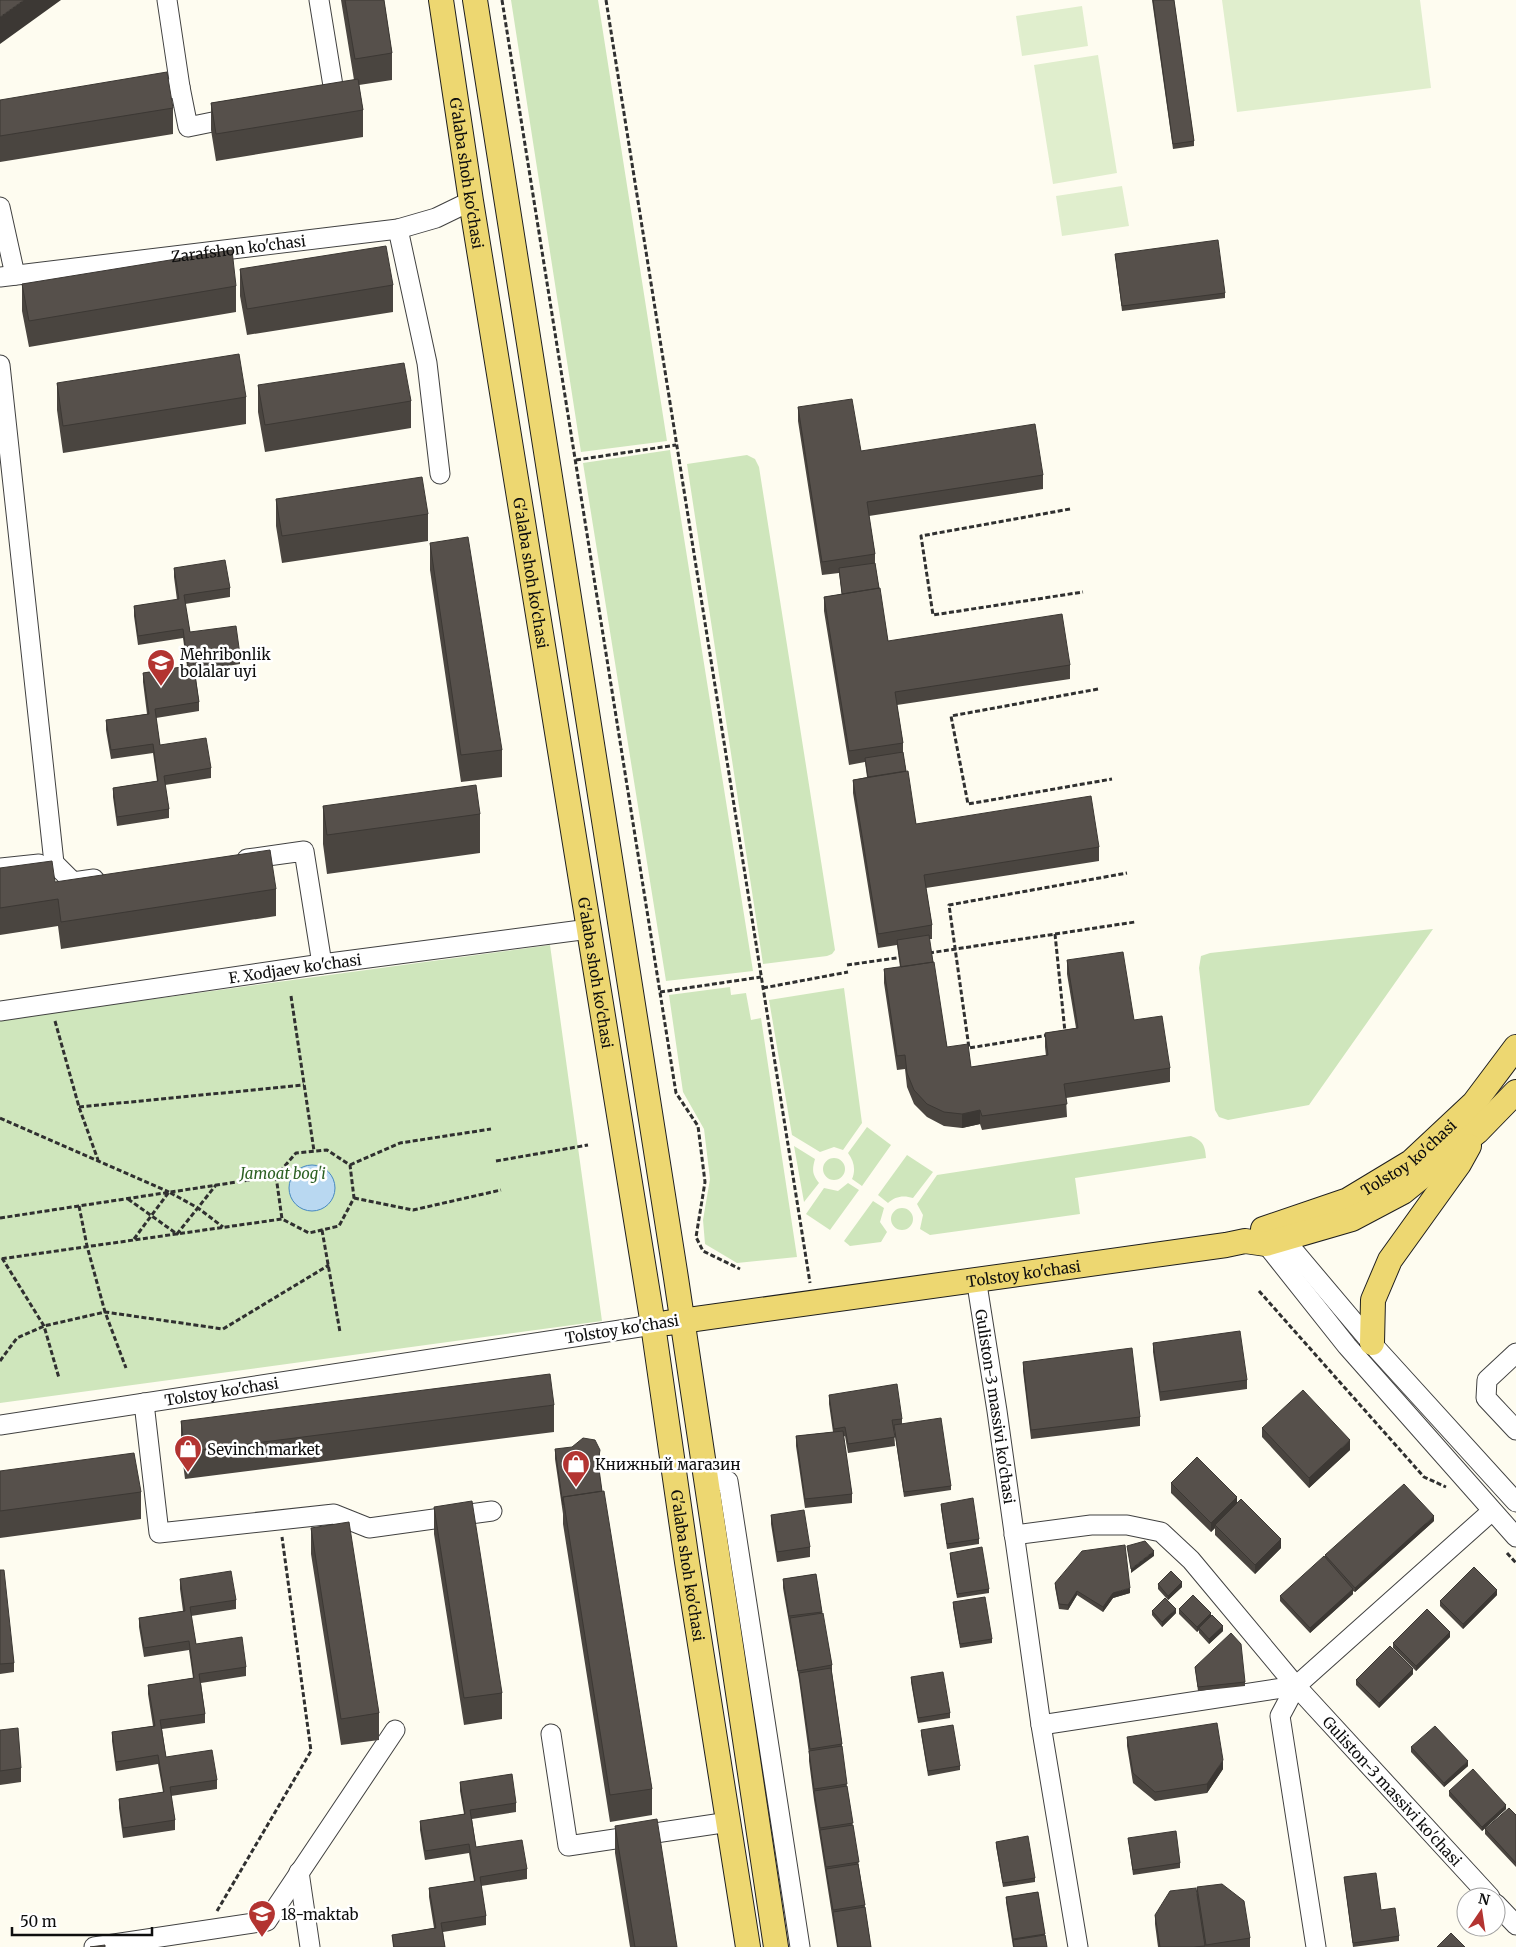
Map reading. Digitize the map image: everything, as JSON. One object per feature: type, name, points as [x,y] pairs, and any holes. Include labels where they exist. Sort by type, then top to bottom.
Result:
[{"type":"main road","name":"G'alaba shoh ko'chasi","points":[[441,0],[471,201],[653,1325],[687,1562],[748,1947]]},
{"type":"main road","name":"G'alaba shoh ko'chasi","points":[[475,0],[682,1320],[776,1947]]},
{"type":"main road","name":"Tolstoy ko'chasi","points":[[1266,1235],[1348,1200],[1411,1162],[1474,1103],[1516,1047]]},
{"type":"main road","name":"Tolstoy ko'chasi","points":[[653,1325],[976,1278],[1217,1246],[1352,1219],[1403,1192],[1477,1132],[1516,1092]]},
{"type":"main road","points":[[1372,1343],[1373,1300],[1390,1260],[1459,1164],[1477,1132]]},
{"type":"street","points":[[167,0],[188,127],[252,114]]},
{"type":"street","points":[[308,103],[335,98],[319,0]]},
{"type":"street","points":[[132,96],[180,87]]},
{"type":"street","name":"Zarafshon ko'chasi","points":[[7,276],[398,229],[436,218],[471,201]]},
{"type":"street","points":[[0,207],[7,276]]},
{"type":"street","points":[[398,229],[427,363],[440,474]]},
{"type":"street","points":[[0,365],[54,863],[73,882],[111,877]]},
{"type":"street","points":[[227,862],[304,851],[322,964]]},
{"type":"street","points":[[0,868],[54,863]]},
{"type":"street","name":"F. Xodjaev ko'chasi","points":[[0,1010],[322,964],[589,929]]},
{"type":"street","points":[[1266,1235],[1372,1343],[1516,1502]]},
{"type":"street","points":[[1266,1235],[1347,1346],[1492,1511],[1510,1543]]},
{"type":"street","name":"Guliston-3 massivi ko'chasi","points":[[976,1278],[1041,1725],[1078,1947]]},
{"type":"street","name":"Tolstoy ko'chasi","points":[[0,1425],[653,1325]]},
{"type":"street","points":[[1516,1353],[1487,1380],[1486,1398],[1516,1430]]},
{"type":"street","points":[[144,1403],[159,1533],[334,1514],[369,1528],[492,1511]]},
{"type":"street","points":[[706,1480],[728,1481],[800,1947]]},
{"type":"street","points":[[1316,1947],[1280,1716],[1296,1686],[1492,1511]]},
{"type":"street","name":"Guliston-3 massivi ko'chasi","points":[[1014,1535],[1091,1525],[1127,1524],[1161,1532],[1191,1560],[1296,1686],[1481,1887]]},
{"type":"street","points":[[1041,1725],[1296,1686]]},
{"type":"street","points":[[94,1947],[267,1921],[394,1730]]},
{"type":"street","points":[[551,1734],[568,1846],[729,1822]]},
{"type":"street","points":[[299,1872],[310,1947]]},
{"type":"street","points":[[1506,1914],[1516,1925]]},
{"type":"path","points":[[502,0],[676,1093],[698,1126],[705,1182],[696,1236],[703,1251],[740,1269]]},
{"type":"path","points":[[606,0],[813,1302]]},
{"type":"path","points":[[576,460],[676,445]]},
{"type":"path","points":[[1070,509],[921,536],[933,615],[1083,592]]},
{"type":"path","points":[[1098,689],[952,716],[968,804],[1112,779]]},
{"type":"path","points":[[1055,934],[1066,1032],[969,1048],[949,905],[1127,873]]},
{"type":"path","points":[[926,953],[1135,922]]},
{"type":"path","points":[[847,965],[906,956]]},
{"type":"path","points":[[763,988],[848,972]]},
{"type":"path","points":[[660,992],[761,977]]},
{"type":"path","points":[[291,996],[314,1151]]},
{"type":"path","points":[[50,1003],[79,1107],[98,1161]]},
{"type":"path","points":[[79,1107],[304,1085]]},
{"type":"path","points":[[0,1118],[169,1192],[198,1208],[223,1227]]},
{"type":"path","points":[[350,1166],[400,1143],[491,1129]]},
{"type":"path","points":[[496,1161],[588,1144]]},
{"type":"path","points":[[0,1218],[276,1176],[296,1152],[327,1150],[350,1166],[354,1198],[339,1226],[309,1232],[282,1219],[1,1258],[44,1326],[59,1378]]},
{"type":"path","points":[[276,1176],[282,1219]]},
{"type":"path","points":[[177,1234],[216,1185]]},
{"type":"path","points":[[354,1198],[413,1210],[501,1190]]},
{"type":"path","points":[[134,1240],[169,1192]]},
{"type":"path","points":[[128,1198],[177,1234]]},
{"type":"path","points":[[79,1206],[87,1246],[105,1312],[126,1368]]},
{"type":"path","points":[[322,1230],[340,1332]]},
{"type":"path","points":[[0,1361],[17,1338],[44,1326],[105,1312],[223,1329],[328,1265]]},
{"type":"path","points":[[1259,1291],[1424,1477],[1451,1489]]},
{"type":"path","points":[[206,1930],[311,1751],[280,1519]]},
{"type":"path","points":[[1510,1543],[1516,1563]]},
{"type":"green space","points":[[511,0],[598,0],[667,441],[581,452]]},
{"type":"green space","points":[[1222,0],[1420,0],[1431,88],[1237,112]]},
{"type":"green space","points":[[1082,6],[1088,46],[1022,56],[1016,16]]},
{"type":"green space","points":[[1098,55],[1117,173],[1053,184],[1034,65]]},
{"type":"green space","points":[[1122,186],[1129,226],[1062,236],[1056,196]]},
{"type":"green space","points":[[670,450],[753,971],[666,981],[583,463]]},
{"type":"green space","points":[[747,455],[755,459],[759,467],[835,950],[827,956],[763,964],[687,464]]},
{"type":"green space","points":[[1433,929],[1309,1105],[1228,1120],[1219,1117],[1215,1110],[1199,968],[1201,956],[1210,953]]},
{"type":"green space","name":"Jamoat bog'i","points":[[550,945],[602,1321],[0,1403],[0,1020]]},
{"type":"green space","points":[[730,987],[731,995],[746,993],[751,1020],[761,1018],[797,1257],[737,1263],[705,1244],[703,1220],[710,1179],[704,1129],[683,1092],[669,995]]},
{"type":"green space","points":[[844,988],[862,1123],[843,1150],[834,1147],[820,1152],[792,1135],[769,1000]]},
{"type":"green space","points":[[867,1127],[891,1145],[862,1186],[852,1179],[854,1166],[848,1153]]},
{"type":"green space","points":[[1191,1136],[1203,1144],[1206,1158],[1075,1178],[1080,1214],[930,1235],[920,1229],[923,1215],[917,1204],[937,1175]]},
{"type":"green space","points":[[794,1146],[815,1159],[813,1172],[819,1183],[804,1202]]},
{"type":"green space","points":[[907,1155],[933,1172],[913,1198],[900,1197],[888,1203],[878,1195]]},
{"type":"green space","points":[[830,1158],[838,1158],[845,1165],[845,1173],[838,1180],[830,1180],[823,1173],[823,1165]]},
{"type":"green space","points":[[848,1183],[859,1190],[830,1230],[806,1214],[824,1188],[838,1191]]},
{"type":"green space","points":[[873,1201],[884,1208],[880,1222],[887,1232],[881,1242],[850,1246],[844,1241]]},
{"type":"green space","points":[[898,1208],[906,1208],[913,1215],[913,1223],[906,1230],[898,1230],[891,1223],[891,1215]]},
{"type":"water","points":[[312,1165],[325,1169],[331,1175],[335,1188],[331,1201],[325,1207],[312,1211],[299,1207],[293,1201],[289,1188],[293,1175],[299,1169]]},
{"type":"building","points":[[0,0],[24,0],[0,17]]},
{"type":"building","points":[[345,0],[384,0],[392,53],[355,59]]},
{"type":"building","points":[[1153,0],[1174,0],[1194,141],[1173,144]]},
{"type":"building","points":[[167,72],[173,108],[0,136],[0,100]]},
{"type":"building","points":[[358,79],[363,110],[216,134],[211,103]]},
{"type":"building","points":[[1218,240],[1225,293],[1122,306],[1115,254]]},
{"type":"building","points":[[386,246],[393,285],[247,309],[240,269]]},
{"type":"building","points":[[232,250],[236,286],[29,321],[22,284]]},
{"type":"building","points":[[239,354],[246,397],[63,426],[57,383]]},
{"type":"building","points":[[404,363],[411,401],[265,425],[258,385]]},
{"type":"building","points":[[852,399],[861,451],[1035,424],[1043,475],[867,502],[875,554],[822,562],[798,407]]},
{"type":"building","points":[[422,477],[428,514],[282,536],[276,499]]},
{"type":"building","points":[[468,537],[502,750],[461,755],[430,543]]},
{"type":"building","points":[[225,560],[230,588],[184,595],[190,632],[236,626],[240,655],[193,662],[199,702],[155,709],[160,745],[206,738],[211,768],[164,776],[169,809],[117,817],[113,788],[158,781],[153,744],[111,750],[106,720],[149,714],[143,673],[188,666],[183,629],[138,636],[134,606],[179,599],[174,568]]},
{"type":"building","points":[[875,563],[879,588],[842,594],[839,568]]},
{"type":"building","points":[[880,588],[888,641],[1062,614],[1070,665],[895,692],[903,743],[849,751],[824,597]]},
{"type":"building","points":[[903,752],[906,771],[868,777],[865,758]]},
{"type":"building","points":[[908,771],[916,824],[1091,796],[1099,847],[924,875],[932,925],[878,934],[853,780]]},
{"type":"building","points":[[476,785],[480,814],[327,835],[323,806]]},
{"type":"building","points":[[270,850],[276,889],[61,922],[58,899],[0,908],[0,868],[52,861],[55,882]]},
{"type":"building","points":[[929,935],[933,962],[901,967],[897,940]]},
{"type":"building","points":[[1123,952],[1134,1020],[1162,1016],[1170,1068],[1064,1084],[1067,1104],[982,1116],[980,1110],[962,1114],[944,1112],[927,1104],[914,1090],[907,1073],[905,1055],[897,1056],[884,969],[934,962],[947,1047],[968,1044],[971,1067],[1048,1055],[1045,1033],[1078,1028],[1067,960]]},
{"type":"building","points":[[1240,1331],[1247,1380],[1160,1392],[1153,1343]]},
{"type":"building","points":[[1132,1348],[1140,1417],[1031,1430],[1023,1362]]},
{"type":"building","points":[[550,1374],[554,1405],[185,1452],[181,1421]]},
{"type":"building","points":[[897,1384],[902,1419],[892,1420],[895,1437],[848,1444],[845,1427],[834,1429],[829,1395]]},
{"type":"building","points":[[1303,1390],[1350,1440],[1309,1478],[1262,1428]]},
{"type":"building","points":[[941,1418],[951,1486],[904,1492],[894,1425]]},
{"type":"building","points":[[843,1431],[852,1494],[805,1499],[796,1436]]},
{"type":"building","points":[[583,1438],[595,1440],[600,1450],[598,1462],[602,1491],[563,1497],[563,1505],[555,1449],[572,1447]]},
{"type":"building","points":[[134,1453],[141,1492],[0,1511],[0,1471]]},
{"type":"building","points":[[1197,1457],[1237,1497],[1211,1523],[1171,1483]]},
{"type":"building","points":[[1404,1484],[1434,1516],[1355,1588],[1325,1555]]},
{"type":"building","points":[[604,1491],[652,1789],[610,1795],[563,1497]]},
{"type":"building","points":[[973,1498],[979,1539],[947,1544],[941,1504]]},
{"type":"building","points":[[1241,1499],[1281,1539],[1255,1565],[1215,1525]]},
{"type":"building","points":[[472,1501],[502,1693],[464,1698],[434,1507]]},
{"type":"building","points":[[804,1510],[810,1547],[777,1552],[771,1515]]},
{"type":"building","points":[[349,1522],[379,1713],[341,1719],[311,1528]]},
{"type":"building","points":[[1145,1541],[1154,1551],[1131,1569],[1127,1546]]},
{"type":"building","points":[[1125,1545],[1130,1588],[1113,1593],[1103,1607],[1077,1591],[1068,1605],[1059,1604],[1055,1583],[1082,1551]]},
{"type":"building","points":[[982,1547],[989,1589],[957,1594],[950,1553]]},
{"type":"building","points":[[1324,1556],[1353,1589],[1310,1628],[1280,1596]]},
{"type":"building","points":[[1474,1567],[1497,1590],[1463,1624],[1440,1601]]},
{"type":"building","points":[[0,1570],[4,1570],[14,1663],[0,1664]]},
{"type":"building","points":[[231,1571],[236,1600],[190,1607],[196,1644],[242,1637],[246,1667],[199,1674],[205,1714],[160,1720],[166,1757],[212,1750],[217,1780],[170,1787],[175,1820],[123,1828],[119,1799],[164,1792],[158,1755],[116,1762],[112,1732],[155,1726],[148,1685],[194,1678],[189,1641],[144,1648],[139,1618],[185,1611],[180,1579]]},
{"type":"building","points":[[1171,1571],[1182,1582],[1168,1596],[1158,1584]]},
{"type":"building","points":[[816,1574],[822,1612],[789,1616],[783,1579]]},
{"type":"building","points":[[1193,1595],[1211,1613],[1197,1627],[1179,1609]]},
{"type":"building","points":[[985,1597],[992,1639],[960,1644],[953,1602]]},
{"type":"building","points":[[1165,1598],[1176,1609],[1162,1622],[1152,1611]]},
{"type":"building","points":[[1427,1609],[1450,1632],[1416,1666],[1393,1643]]},
{"type":"building","points":[[823,1613],[832,1665],[798,1671],[790,1618]]},
{"type":"building","points":[[1212,1615],[1223,1626],[1209,1639],[1199,1628]]},
{"type":"building","points":[[1231,1633],[1241,1644],[1245,1682],[1198,1687],[1195,1667]]},
{"type":"building","points":[[1390,1646],[1413,1669],[1379,1703],[1356,1680]]},
{"type":"building","points":[[831,1668],[842,1744],[810,1749],[799,1673]]},
{"type":"building","points":[[943,1672],[950,1713],[918,1718],[911,1677]]},
{"type":"building","points":[[1217,1723],[1223,1760],[1207,1784],[1155,1792],[1133,1773],[1127,1737]]},
{"type":"building","points":[[953,1725],[960,1766],[928,1771],[921,1730]]},
{"type":"building","points":[[1435,1726],[1468,1761],[1444,1783],[1411,1747]]},
{"type":"building","points":[[18,1728],[21,1768],[0,1771],[0,1730]]},
{"type":"building","points":[[842,1746],[847,1784],[814,1789],[809,1751]]},
{"type":"building","points":[[1473,1769],[1506,1805],[1482,1827],[1449,1791]]},
{"type":"building","points":[[512,1774],[516,1803],[470,1810],[476,1847],[522,1840],[527,1869],[480,1877],[486,1916],[441,1923],[445,1947],[394,1947],[392,1935],[436,1928],[429,1888],[475,1881],[469,1844],[425,1851],[420,1821],[465,1814],[460,1782]]},
{"type":"building","points":[[847,1786],[853,1823],[820,1828],[814,1791]]},
{"type":"building","points":[[1509,1808],[1516,1815],[1516,1863],[1485,1829]]},
{"type":"building","points":[[657,1819],[677,1947],[635,1947],[615,1826]]},
{"type":"building","points":[[853,1825],[859,1862],[826,1867],[820,1830]]},
{"type":"building","points":[[1176,1831],[1180,1863],[1133,1870],[1128,1838]]},
{"type":"building","points":[[1028,1836],[1035,1878],[1003,1883],[996,1842]]},
{"type":"building","points":[[858,1864],[865,1905],[833,1910],[826,1869]]},
{"type":"building","points":[[1376,1873],[1381,1910],[1395,1908],[1399,1936],[1353,1943],[1344,1877]]},
{"type":"building","points":[[1222,1884],[1244,1901],[1250,1938],[1206,1945],[1197,1887]]},
{"type":"building","points":[[1196,1888],[1205,1946],[1160,1947],[1155,1915],[1170,1891]]},
{"type":"building","points":[[1038,1892],[1045,1934],[1013,1939],[1006,1897]]},
{"type":"building","points":[[865,1907],[871,1947],[838,1947],[833,1912]]},
{"type":"building","points":[[1451,1933],[1465,1947],[1437,1947]]},
{"type":"building","points":[[1045,1935],[1047,1947],[1014,1947],[1013,1940]]},
{"type":"place","name":"Mehribonlik bolalar uyi","points":[[161,687]]},
{"type":"place","name":"Sevinch market","points":[[188,1473]]},
{"type":"place","name":"Книжный магазин","points":[[576,1488]]},
{"type":"place","name":"18-maktab","points":[[262,1938]]}]
